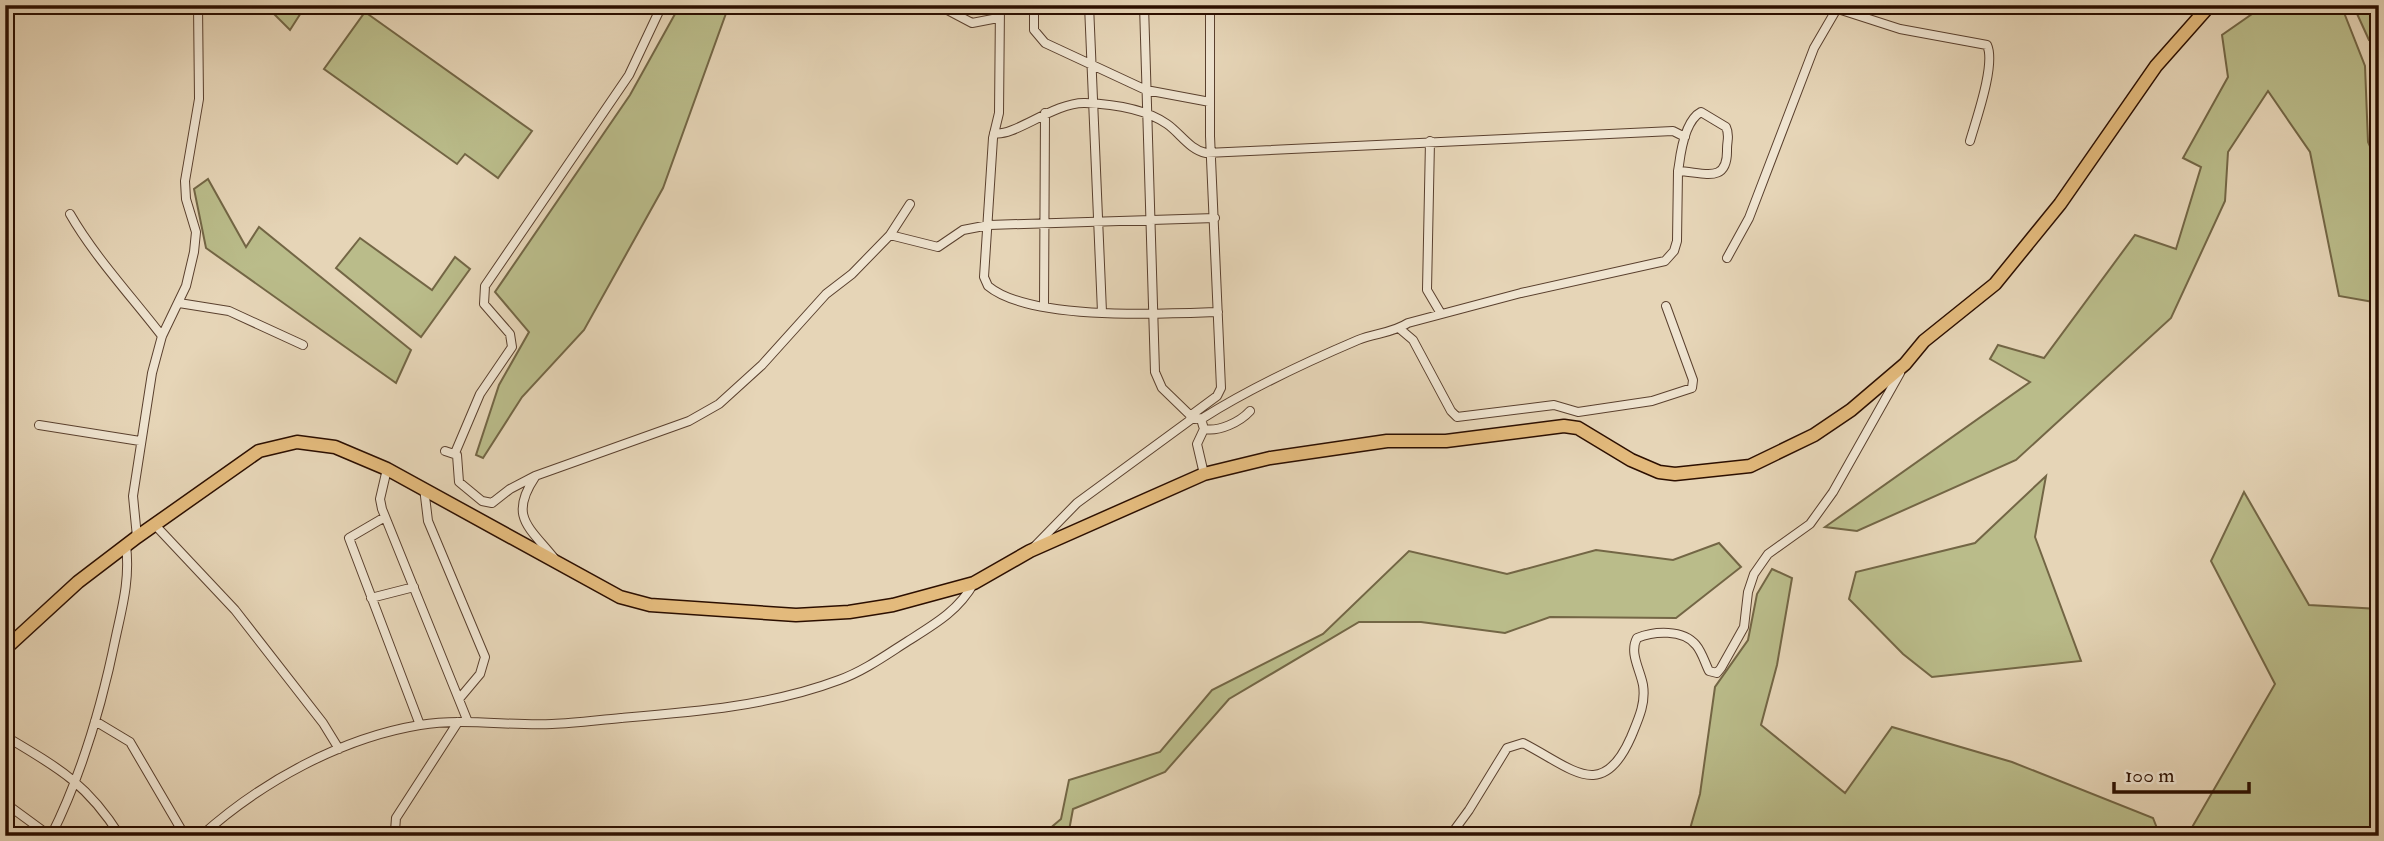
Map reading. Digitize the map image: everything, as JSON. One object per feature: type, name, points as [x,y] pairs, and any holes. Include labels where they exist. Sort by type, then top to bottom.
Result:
[{"type":"main road","points":[[5,649],[78,582],[137,537],[260,451],[297,442],[325,445],[387,469],[620,597],[650,605],[796,615],[849,612],[893,605],[974,583],[1030,551],[1203,474],[1270,458],[1387,442],[1457,440],[1564,426],[1578,428],[1631,460],[1659,472],[1750,466],[1823,429],[1852,410],[1905,364],[1924,341],[1995,284],[2029,243],[2156,66],[2210,5]]},
{"type":"street","points":[[137,537],[133,496],[139,441],[152,373],[162,336],[191,272],[196,232],[186,199],[186,181],[199,99],[198,5]]},
{"type":"street","points":[[662,5],[629,75],[485,286],[484,304],[510,334],[512,347],[480,394],[455,453],[459,482],[485,502],[495,501],[510,489],[535,477],[688,421],[719,404],[762,365],[826,295],[852,274],[890,235],[910,204]]},
{"type":"street","points":[[938,5],[972,23],[998,18]]},
{"type":"street","points":[[1000,5],[999,113],[994,133],[984,276],[988,286],[1008,297],[1044,307],[1153,314],[1218,312]]},
{"type":"street","points":[[1034,5],[1034,30],[1041,40],[1146,90],[1210,102]]},
{"type":"street","points":[[1089,5],[1102,312]]},
{"type":"street","points":[[1144,5],[1157,380],[1204,429],[1236,422],[1250,411]]},
{"type":"street","points":[[1194,418],[1220,391],[1210,102],[1210,5]]},
{"type":"street","points":[[1727,258],[1749,218],[1814,48],[1838,7],[1889,26],[1987,45],[1990,51],[1985,85],[1970,141]]},
{"type":"street","points":[[994,133],[1006,133],[1045,113],[1071,104],[1095,104],[1147,111],[1175,130],[1196,150],[1212,153],[1673,131],[1685,137]]},
{"type":"street","points":[[1044,307],[1045,113]]},
{"type":"street","points":[[1030,551],[1077,503],[1194,418],[1282,373],[1360,340],[1400,329],[1408,323],[1440,312],[1665,261],[1676,246],[1678,171],[1685,137],[1696,115],[1703,113],[1728,129],[1729,161],[1725,167],[1713,174],[1678,171]]},
{"type":"street","points":[[1430,141],[1427,290],[1440,312]]},
{"type":"street","points":[[70,214],[89,245],[104,260],[162,336]]},
{"type":"street","points":[[890,235],[938,247],[963,230],[989,225],[1215,218]]},
{"type":"street","points":[[179,303],[229,311],[303,345]]},
{"type":"street","points":[[1400,329],[1413,340],[1451,411],[1457,417],[1554,405],[1578,412],[1652,401],[1692,388],[1693,380],[1667,306]]},
{"type":"street","points":[[1450,836],[1507,748],[1513,744],[1524,743],[1586,775],[1598,776],[1609,772],[1622,757],[1642,710],[1643,687],[1633,650],[1637,638],[1650,632],[1685,638],[1695,644],[1709,671],[1717,673],[1744,627],[1748,592],[1754,575],[1768,554],[1810,524],[1833,492],[1905,364]]},
{"type":"street","points":[[1564,426],[1567,410]]},
{"type":"street","points":[[39,425],[139,441]]},
{"type":"street","points":[[1203,474],[1197,444],[1204,429]]},
{"type":"street","points":[[445,451],[455,453]]},
{"type":"street","points":[[387,469],[380,499],[385,517],[468,722]]},
{"type":"street","points":[[535,477],[522,499],[521,514],[558,563]]},
{"type":"street","points":[[424,488],[428,521],[485,657],[480,674],[459,699]]},
{"type":"street","points":[[385,517],[349,536],[420,725]]},
{"type":"street","points":[[155,525],[235,610],[323,723],[339,749]]},
{"type":"street","points":[[5,803],[51,836],[77,781],[99,709],[129,573],[126,545]]},
{"type":"street","points":[[201,836],[261,789],[339,749],[420,725],[458,722],[557,724],[728,707],[808,690],[859,671],[921,633],[956,610],[974,583]]},
{"type":"street","points":[[371,598],[414,587]]},
{"type":"street","points":[[99,709],[109,727]]},
{"type":"street","points":[[95,721],[130,742],[185,836]]},
{"type":"street","points":[[399,836],[394,825],[396,818],[458,722]]},
{"type":"street","points":[[91,733],[109,727]]},
{"type":"street","points":[[5,736],[77,781],[98,803],[120,836]]},
{"type":"green space","points":[[265,5],[306,5],[290,30]]},
{"type":"green space","points":[[680,5],[729,5],[663,188],[584,330],[522,397],[483,458],[476,455],[499,385],[529,332],[495,292],[630,95]]},
{"type":"green space","points":[[2265,5],[2341,5],[2365,66],[2368,142],[2379,166],[2379,303],[2339,296],[2310,152],[2268,91],[2228,152],[2225,201],[2171,318],[2016,460],[1857,531],[1825,527],[2030,382],[1990,359],[1998,345],[2044,358],[2135,235],[2176,249],[2201,167],[2183,158],[2228,77],[2222,35]]},
{"type":"green space","points":[[2353,5],[2379,5],[2379,42],[2369,40]]},
{"type":"green space","points":[[365,12],[532,131],[498,178],[465,154],[457,164],[324,69]]},
{"type":"green space","points":[[208,179],[246,247],[259,227],[411,350],[396,383],[206,248],[194,189]]},
{"type":"green space","points":[[360,238],[432,290],[455,257],[470,269],[421,337],[336,268]]},
{"type":"green space","points":[[2046,476],[2035,537],[2081,661],[1932,677],[1903,654],[1849,599],[1856,572],[1975,543]]},
{"type":"green space","points":[[2244,492],[2309,605],[2379,609],[2379,836],[2187,836],[2275,684],[2211,561]]},
{"type":"green space","points":[[1719,543],[1741,567],[1676,618],[1550,617],[1505,633],[1421,622],[1359,622],[1229,699],[1165,772],[1073,809],[1068,836],[1041,836],[1061,819],[1069,780],[1160,752],[1212,690],[1323,634],[1409,551],[1507,574],[1596,550],[1673,560]]},
{"type":"green space","points":[[1772,569],[1792,578],[1777,665],[1761,725],[1845,793],[1892,727],[2012,762],[2153,818],[2160,836],[1688,836],[1700,794],[1715,687],[1748,640],[1757,594]]}]
